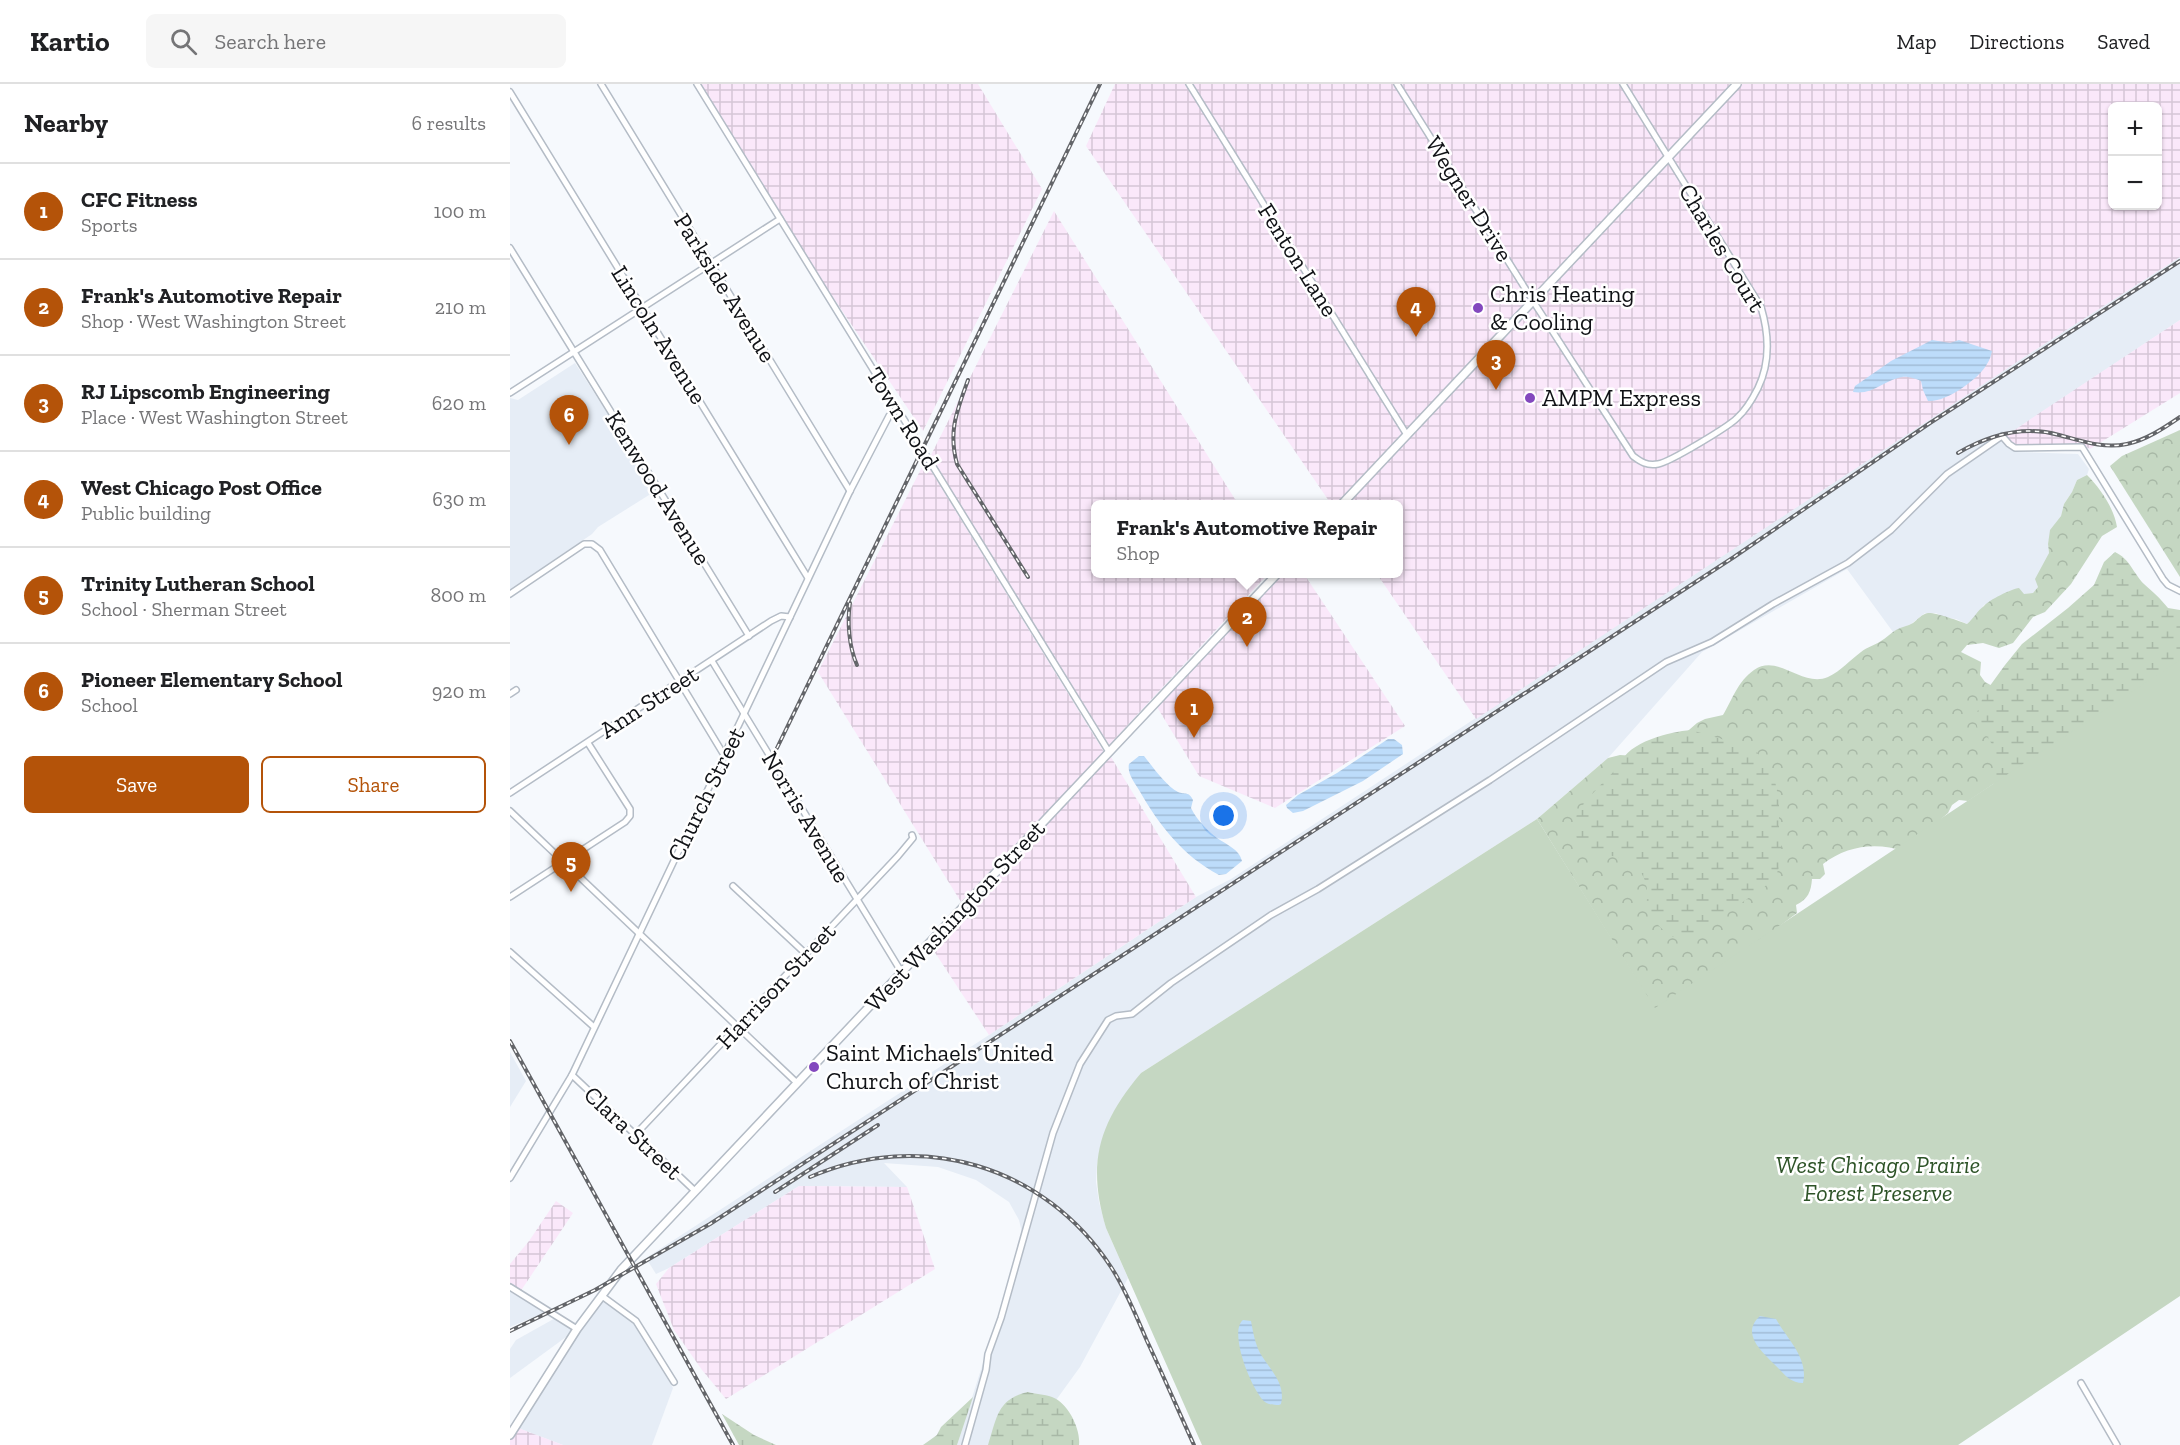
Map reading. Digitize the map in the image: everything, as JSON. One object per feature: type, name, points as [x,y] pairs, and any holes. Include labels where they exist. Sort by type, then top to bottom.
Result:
[{"type":"main road","points":[[1346,500],[1737,84]]},
{"type":"main road","name":"West Washington Street","points":[[510,1435],[577,1329],[621,1270],[1272,578]]},
{"type":"street","name":"Parkside Avenue","points":[[601,84],[850,491]]},
{"type":"street","name":"Town Road","points":[[697,84],[1109,752]]},
{"type":"street","name":"Fenton Lane","points":[[1189,84],[1407,435]]},
{"type":"street","name":"Wegner Drive","points":[[1397,84],[1633,456],[1644,464],[1658,464],[1672,459],[1736,418]]},
{"type":"street","name":"Charles Court","points":[[1623,84],[1761,307],[1768,332],[1768,353],[1764,372],[1758,388],[1736,418]]},
{"type":"street","name":"Lincoln Avenue","points":[[510,92],[808,578]]},
{"type":"street","points":[[510,393],[780,219]]},
{"type":"street","name":"Kenwood Avenue","points":[[510,248],[749,636]]},
{"type":"street","name":"Church Street","points":[[510,1178],[572,1075],[850,491],[889,416],[897,409]]},
{"type":"street","points":[[964,1445],[986,1370],[988,1354],[1001,1318],[1053,1133],[1080,1065],[1108,1020],[1116,1016],[1132,1014],[1171,983],[1271,915],[1318,889],[1490,780],[1666,662],[1712,642],[1773,604],[1848,562],[1891,530],[1947,474],[2002,436],[2015,448],[2082,447],[2163,579],[2172,588],[2180,591]]},
{"type":"street","points":[[510,594],[585,544],[592,544],[600,550],[724,755]]},
{"type":"street","name":"Ann Street","points":[[510,794],[749,636],[781,616],[789,617]]},
{"type":"street","name":"Norris Avenue","points":[[712,660],[902,973]]},
{"type":"street","points":[[510,694],[516,690]]},
{"type":"street","points":[[510,897],[625,822],[630,816],[630,810],[588,743]]},
{"type":"street","points":[[510,811],[797,1083]]},
{"type":"street","name":"Harrison Street","points":[[635,1135],[898,856],[913,838],[912,835]]},
{"type":"street","points":[[733,886],[806,954]]},
{"type":"street","points":[[510,952],[594,1027]]},
{"type":"street","name":"Clara Street","points":[[572,1075],[695,1191]]},
{"type":"street","points":[[510,1287],[577,1329]]},
{"type":"street","points":[[602,1296],[636,1321],[674,1382]]},
{"type":"street","points":[[2081,1383],[2117,1445]]},
{"type":"shaded area","points":[[700,84],[978,84],[1042,189],[923,431],[810,263]]},
{"type":"shaded area","points":[[1115,84],[2180,84],[2180,257],[1476,719],[1380,578],[1403,578],[1403,500],[1328,500],[1086,146]]},
{"type":"shaded area","points":[[1054,211],[1235,500],[1091,500],[1091,578],[1264,578],[1109,745],[930,457]]},
{"type":"shaded area","points":[[2180,257],[2180,320],[2006,436],[2015,445],[2015,452],[2078,454],[2089,469],[2087,475],[2077,480],[2064,504],[2061,516],[2051,530],[2049,553],[2038,587],[2033,593],[1998,598],[1984,605],[1967,624],[1936,613],[1925,613],[1911,624],[1893,632],[1847,569],[1702,652],[1608,758],[1537,819],[1141,1073],[1113,1113],[1097,1164],[1096,1182],[1106,1228],[1128,1278],[1080,1367],[1046,1414],[1014,1445],[957,1445],[1023,1237],[1019,1220],[1009,1202],[976,1180],[938,1167],[884,1163],[907,1187],[799,1186],[656,1274],[646,1258],[1196,897],[1231,879]]},
{"type":"shaded area","points":[[2180,320],[2180,393],[2090,449],[2080,444],[2015,445],[2007,439],[2006,436]]},
{"type":"shaded area","points":[[575,363],[657,490],[598,527],[592,534],[510,590],[510,398],[518,400]]},
{"type":"shaded area","points":[[925,461],[1104,752],[961,902],[818,672]]},
{"type":"shaded area","points":[[1279,578],[1307,578],[1405,726],[1275,808],[1199,776],[1157,707]]},
{"type":"shaded area","points":[[1111,757],[1196,897],[989,1035],[930,945]]},
{"type":"shaded area","points":[[510,1052],[526,1081],[510,1107]]},
{"type":"shaded area","points":[[799,1186],[907,1187],[935,1269],[726,1399],[674,1330],[656,1284],[669,1268]]},
{"type":"shaded area","points":[[556,1201],[573,1213],[520,1292],[510,1286],[510,1264]]},
{"type":"shaded area","points":[[510,1289],[546,1312],[510,1327]]},
{"type":"shaded area","points":[[601,1300],[634,1322],[673,1388],[652,1445],[563,1445],[518,1428]]},
{"type":"shaded area","points":[[559,1316],[577,1329],[510,1378],[510,1349],[516,1340]]},
{"type":"shaded area","points":[[518,1428],[563,1445],[510,1445],[510,1440]]},
{"type":"green space","points":[[2180,430],[2180,577],[2110,466],[2122,456]]},
{"type":"green space","points":[[2087,475],[2106,499],[2117,527],[2102,536],[2071,584],[2045,612],[2033,617],[2013,643],[1999,648],[1983,643],[1967,645],[1961,652],[1981,662],[1980,675],[1985,682],[2074,730],[1968,801],[1959,800],[1952,805],[1948,813],[1904,851],[1873,846],[1862,847],[1842,853],[1823,864],[1825,874],[1820,879],[1812,879],[1808,895],[1796,905],[1797,913],[1659,1016],[1537,819],[1608,758],[1620,755],[1635,756],[1682,736],[1705,719],[1723,715],[1736,691],[1748,674],[1754,670],[1772,665],[1809,678],[1828,677],[1863,650],[1926,614],[1941,615],[1967,624],[1979,610],[1995,598],[2019,588],[2024,594],[2033,593],[2038,587],[2035,579],[2049,553],[2050,530],[2061,516],[2064,504],[2077,480]]},
{"type":"green space","points":[[2115,552],[2124,558],[2140,580],[2168,608],[2180,610],[2180,754],[1994,784],[1992,781],[1996,750],[1983,731],[1978,729],[1975,718],[1984,694],[2022,644],[2094,585],[2104,562]]},
{"type":"green space","name":"West Chicago Prairie Forest Preserve","points":[[2180,660],[2180,1296],[1958,1445],[1202,1445],[1106,1228],[1100,1205],[1097,1164],[1100,1146],[1115,1110],[1141,1073],[1537,819],[1655,1008]]},
{"type":"green space","points":[[1691,730],[1755,749],[1775,781],[1779,801],[1779,829],[1782,835],[1780,864],[1775,879],[1694,937],[1683,939],[1669,935],[1649,917],[1647,886],[1635,864],[1628,859],[1581,850],[1574,822],[1576,815],[1587,800],[1631,750],[1661,736]]},
{"type":"green space","points":[[1028,1392],[1052,1397],[1063,1405],[1076,1424],[1079,1445],[988,1445],[996,1418],[1004,1405],[1010,1399]]},
{"type":"green space","points":[[973,1397],[957,1445],[923,1445],[937,1435],[941,1427]]},
{"type":"green space","points":[[722,1414],[754,1435],[776,1445],[739,1445]]},
{"type":"water","points":[[1932,340],[1950,343],[1959,340],[1992,351],[1988,362],[1977,376],[1961,389],[1935,401],[1928,401],[1921,381],[1907,377],[1895,379],[1872,390],[1853,392],[1855,386],[1891,361]]},
{"type":"water","points":[[1388,739],[1394,739],[1402,745],[1403,754],[1363,781],[1303,811],[1293,813],[1287,808],[1286,805],[1298,795],[1337,773]]},
{"type":"water","points":[[1139,756],[1144,756],[1173,789],[1190,795],[1193,800],[1191,808],[1199,821],[1217,838],[1235,850],[1242,861],[1226,874],[1219,875],[1183,849],[1155,815],[1131,777],[1129,764]]},
{"type":"water","points":[[1760,1316],[1776,1319],[1791,1341],[1803,1365],[1803,1383],[1798,1383],[1786,1376],[1754,1341],[1752,1329]]},
{"type":"water","points":[[1243,1320],[1251,1321],[1258,1349],[1279,1383],[1282,1396],[1279,1405],[1265,1402],[1248,1374],[1238,1336]]},
{"type":"railway","points":[[777,748],[1100,84]]},
{"type":"railway","points":[[510,1331],[595,1290],[710,1224],[1734,557],[1930,423],[2180,261]]},
{"type":"railway","points":[[968,380],[955,421],[953,441],[957,464],[1028,577]]},
{"type":"railway","points":[[1958,453],[1994,437],[2032,431],[2046,432],[2101,445],[2127,444],[2148,437],[2180,417]]},
{"type":"railway","points":[[850,603],[849,634],[857,665]]},
{"type":"railway","points":[[510,1041],[733,1445]]},
{"type":"railway","points":[[775,1192],[878,1125]]},
{"type":"railway","points":[[810,1177],[852,1163],[894,1156],[936,1157],[977,1166],[1016,1181],[1051,1203],[1083,1232],[1111,1267],[1130,1303],[1194,1445]]},
{"type":"place","name":"Chris Heating & Cooling","points":[[1478,308]]},
{"type":"place","name":"West Chicago Post Office","points":[[1416,337]]},
{"type":"place","name":"RJ Lipscomb Engineering","points":[[1496,390]]},
{"type":"place","name":"AMPM Express","points":[[1530,398]]},
{"type":"place","name":"Pioneer Elementary School","points":[[569,445]]},
{"type":"place","name":"Frank's Automotive Repair","points":[[1247,647]]},
{"type":"place","name":"CFC Fitness","points":[[1194,738]]},
{"type":"place","name":"Trinity Lutheran School","points":[[571,892]]},
{"type":"place","name":"Saint Michaels United Church of Christ","points":[[814,1067]]}]
